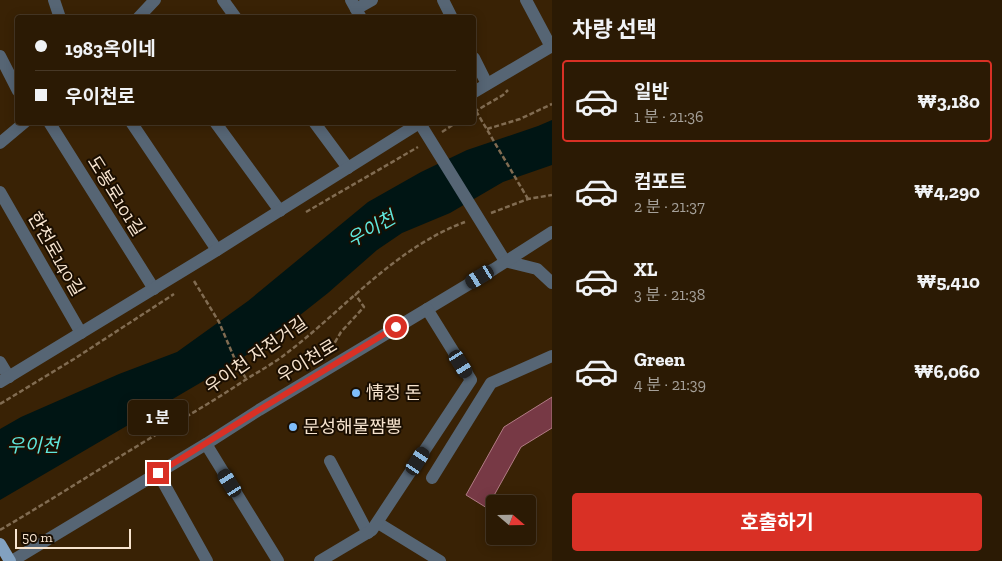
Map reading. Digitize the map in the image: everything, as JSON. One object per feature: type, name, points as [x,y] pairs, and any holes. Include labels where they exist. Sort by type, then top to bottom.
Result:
[{"type":"main road","points":[[0,544],[11,561]]},
{"type":"street","points":[[54,0],[59,15]]},
{"type":"street","points":[[223,0],[234,15]]},
{"type":"street","points":[[356,9],[372,0]]},
{"type":"street","points":[[443,0],[450,15]]},
{"type":"street","points":[[476,91],[551,46],[526,0]]},
{"type":"street","points":[[140,15],[150,2]]},
{"type":"street","points":[[0,56],[15,85]]},
{"type":"street","points":[[476,62],[487,84]]},
{"type":"street","points":[[0,143],[21,125]]},
{"type":"street","name":"도봉로101길","points":[[51,125],[154,289]]},
{"type":"street","points":[[133,125],[217,250]]},
{"type":"street","points":[[218,125],[280,210]]},
{"type":"street","points":[[316,125],[348,168]]},
{"type":"street","points":[[0,362],[4,380],[417,125]]},
{"type":"street","points":[[421,125],[505,262],[537,269],[552,284]]},
{"type":"street","name":"한천로140길","points":[[0,192],[81,333]]},
{"type":"street","name":"우이천로","points":[[11,561],[552,232]]},
{"type":"street","points":[[320,561],[336,557],[372,530],[471,380],[427,309]]},
{"type":"street","points":[[432,478],[491,383],[552,356]]},
{"type":"street","points":[[206,444],[278,561]]},
{"type":"street","points":[[330,462],[368,533]]},
{"type":"street","points":[[158,473],[208,561]]},
{"type":"street","points":[[378,522],[440,561]]},
{"type":"path","points":[[487,129],[520,118],[552,104]]},
{"type":"path","points":[[476,110],[528,199]]},
{"type":"path","points":[[434,137],[452,125]]},
{"type":"path","points":[[304,213],[419,146]]},
{"type":"path","points":[[490,214],[528,199],[552,195]]},
{"type":"path","name":"우이천 자전거길","points":[[0,530],[282,357],[328,320],[355,293],[426,242],[452,227],[468,222]]},
{"type":"path","points":[[202,276],[194,281],[219,322],[236,362],[247,380]]},
{"type":"path","points":[[0,404],[178,292]]},
{"type":"path","points":[[335,364],[329,353],[341,332],[364,307],[355,293]]},
{"type":"water","name":"우이천","points":[[552,120],[552,165],[503,182],[450,213],[402,233],[377,250],[328,293],[266,342],[236,362],[0,500],[0,429],[21,417],[119,374],[177,352],[248,301],[368,202],[421,172],[467,150]]},
{"type":"building","points":[[552,397],[552,428],[521,447],[494,495],[486,495],[486,507],[466,495],[504,427]]},
{"type":"place","name":"情정 돈","points":[[356,393]]},
{"type":"place","name":"문성해물짬뽕","points":[[293,427]]},
{"type":"route","points":[[158,473],[396,327]]}]
